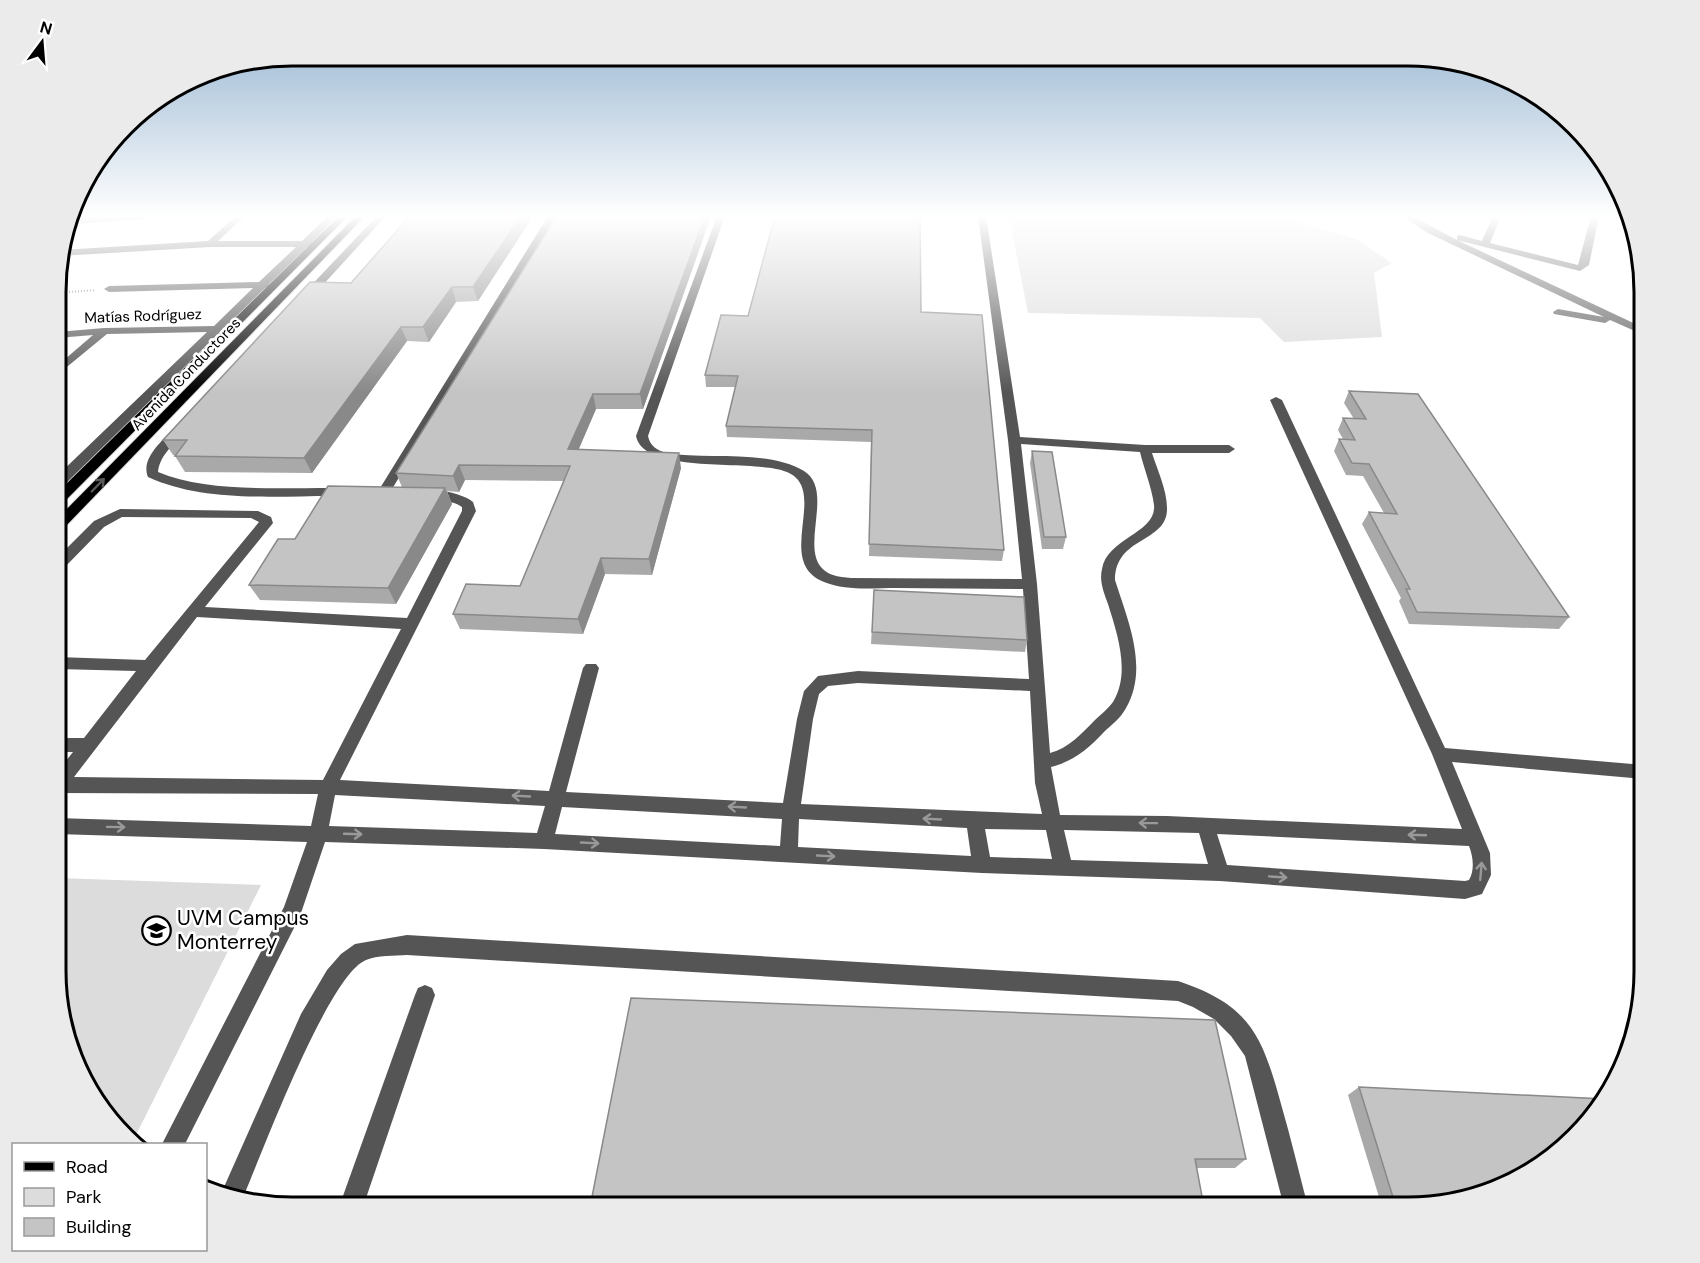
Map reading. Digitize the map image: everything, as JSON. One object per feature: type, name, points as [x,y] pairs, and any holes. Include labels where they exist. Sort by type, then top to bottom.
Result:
[{"type":"main road","name":"Avenida Conductores","points":[[66,492],[284,275]]},
{"type":"main road","name":"Avenida Conductores","points":[[66,518],[303,275]]},
{"type":"street","points":[[66,475],[215,328],[273,275]]},
{"type":"street","points":[[301,302],[326,275]]},
{"type":"street","points":[[372,492],[514,275]]},
{"type":"street","points":[[700,275],[642,436],[644,444],[654,453],[670,458],[773,465],[802,475],[807,479],[810,493],[808,554],[812,566],[830,580],[851,583],[1030,584]]},
{"type":"street","points":[[990,275],[1014,440],[1030,584],[1042,760],[1052,821],[1063,867]]},
{"type":"street","points":[[1524,275],[1634,327]]},
{"type":"street","points":[[109,288],[275,285]]},
{"type":"street","points":[[1558,312],[1634,322]]},
{"type":"street","name":"Matías Rodríguez","points":[[66,334],[104,331],[230,329]]},
{"type":"street","points":[[66,364],[104,331]]},
{"type":"street","points":[[66,826],[544,841],[982,865],[1220,873],[1465,890],[1475,888],[1482,875],[1481,853],[1475,838],[1440,754],[1276,400]]},
{"type":"street","points":[[174,1143],[294,910],[319,833],[328,787],[469,511],[465,500],[448,496],[202,488],[176,485],[161,480],[152,474],[156,459],[187,423]]},
{"type":"street","points":[[1014,440],[1145,449],[1229,449]]},
{"type":"street","points":[[1042,760],[1065,756],[1078,747],[1118,707],[1125,694],[1129,668],[1108,580],[1111,558],[1155,525],[1162,513],[1145,449]]},
{"type":"street","points":[[66,558],[99,524],[120,513],[253,514],[263,518],[266,523],[149,666],[66,775]]},
{"type":"street","points":[[193,612],[410,624]]},
{"type":"street","points":[[66,663],[149,666]]},
{"type":"street","points":[[544,841],[591,668]]},
{"type":"street","points":[[789,854],[791,810],[805,719],[812,691],[824,680],[858,677],[1037,685]]},
{"type":"street","points":[[66,745],[89,745]]},
{"type":"street","points":[[1440,754],[1634,771]]},
{"type":"street","points":[[66,785],[328,787],[975,821],[1052,821],[1475,838]]},
{"type":"street","points":[[975,821],[982,865]]},
{"type":"street","points":[[1206,827],[1220,873]]},
{"type":"street","points":[[235,1189],[308,1021],[334,977],[348,961],[362,951],[407,945],[1178,991],[1196,996],[1217,1008],[1237,1027],[1253,1048],[1268,1094],[1293,1197]]},
{"type":"street","points":[[354,1197],[425,995]]},
{"type":"path","points":[[66,292],[109,288]]},
{"type":"green space","points":[[1021,275],[1374,275],[1382,337],[1284,342],[1260,318],[1028,313]]},
{"type":"green space","name":"UVM Campus Monterrey","points":[[66,878],[261,885],[136,1135],[113,1109],[96,1084],[78,1044],[70,1015],[66,986]]},
{"type":"building","points":[[358,275],[481,275],[473,287],[452,287],[423,327],[401,327],[304,458],[175,456],[187,440],[163,440],[310,282],[351,283]]},
{"type":"building","points":[[520,275],[683,275],[640,394],[593,394],[568,449],[679,453],[649,559],[601,558],[578,619],[453,614],[466,584],[520,586],[570,466],[459,465],[453,476],[396,473]]},
{"type":"building","points":[[759,275],[921,275],[921,312],[982,315],[1004,550],[869,544],[872,430],[726,426],[738,376],[705,375],[721,315],[748,316]]},
{"type":"building","points":[[1349,391],[1418,394],[1569,617],[1417,612],[1406,589],[1410,589],[1369,512],[1397,514],[1369,464],[1352,463],[1339,439],[1355,440],[1343,418],[1366,419]]},
{"type":"building","points":[[1032,451],[1052,452],[1066,537],[1044,537]]},
{"type":"building","points":[[328,486],[445,488],[388,588],[249,585],[278,539],[295,539]]},
{"type":"building","points":[[874,590],[1024,597],[1027,640],[872,632]]},
{"type":"building","points":[[631,998],[1215,1020],[1246,1159],[1195,1159],[1202,1197],[592,1197]]},
{"type":"building","points":[[1359,1087],[1594,1099],[1578,1120],[1557,1141],[1508,1174],[1452,1193],[1423,1197],[1393,1197]]},
{"type":"place","name":"UVM Campus Monterrey","points":[[156,930]]}]
